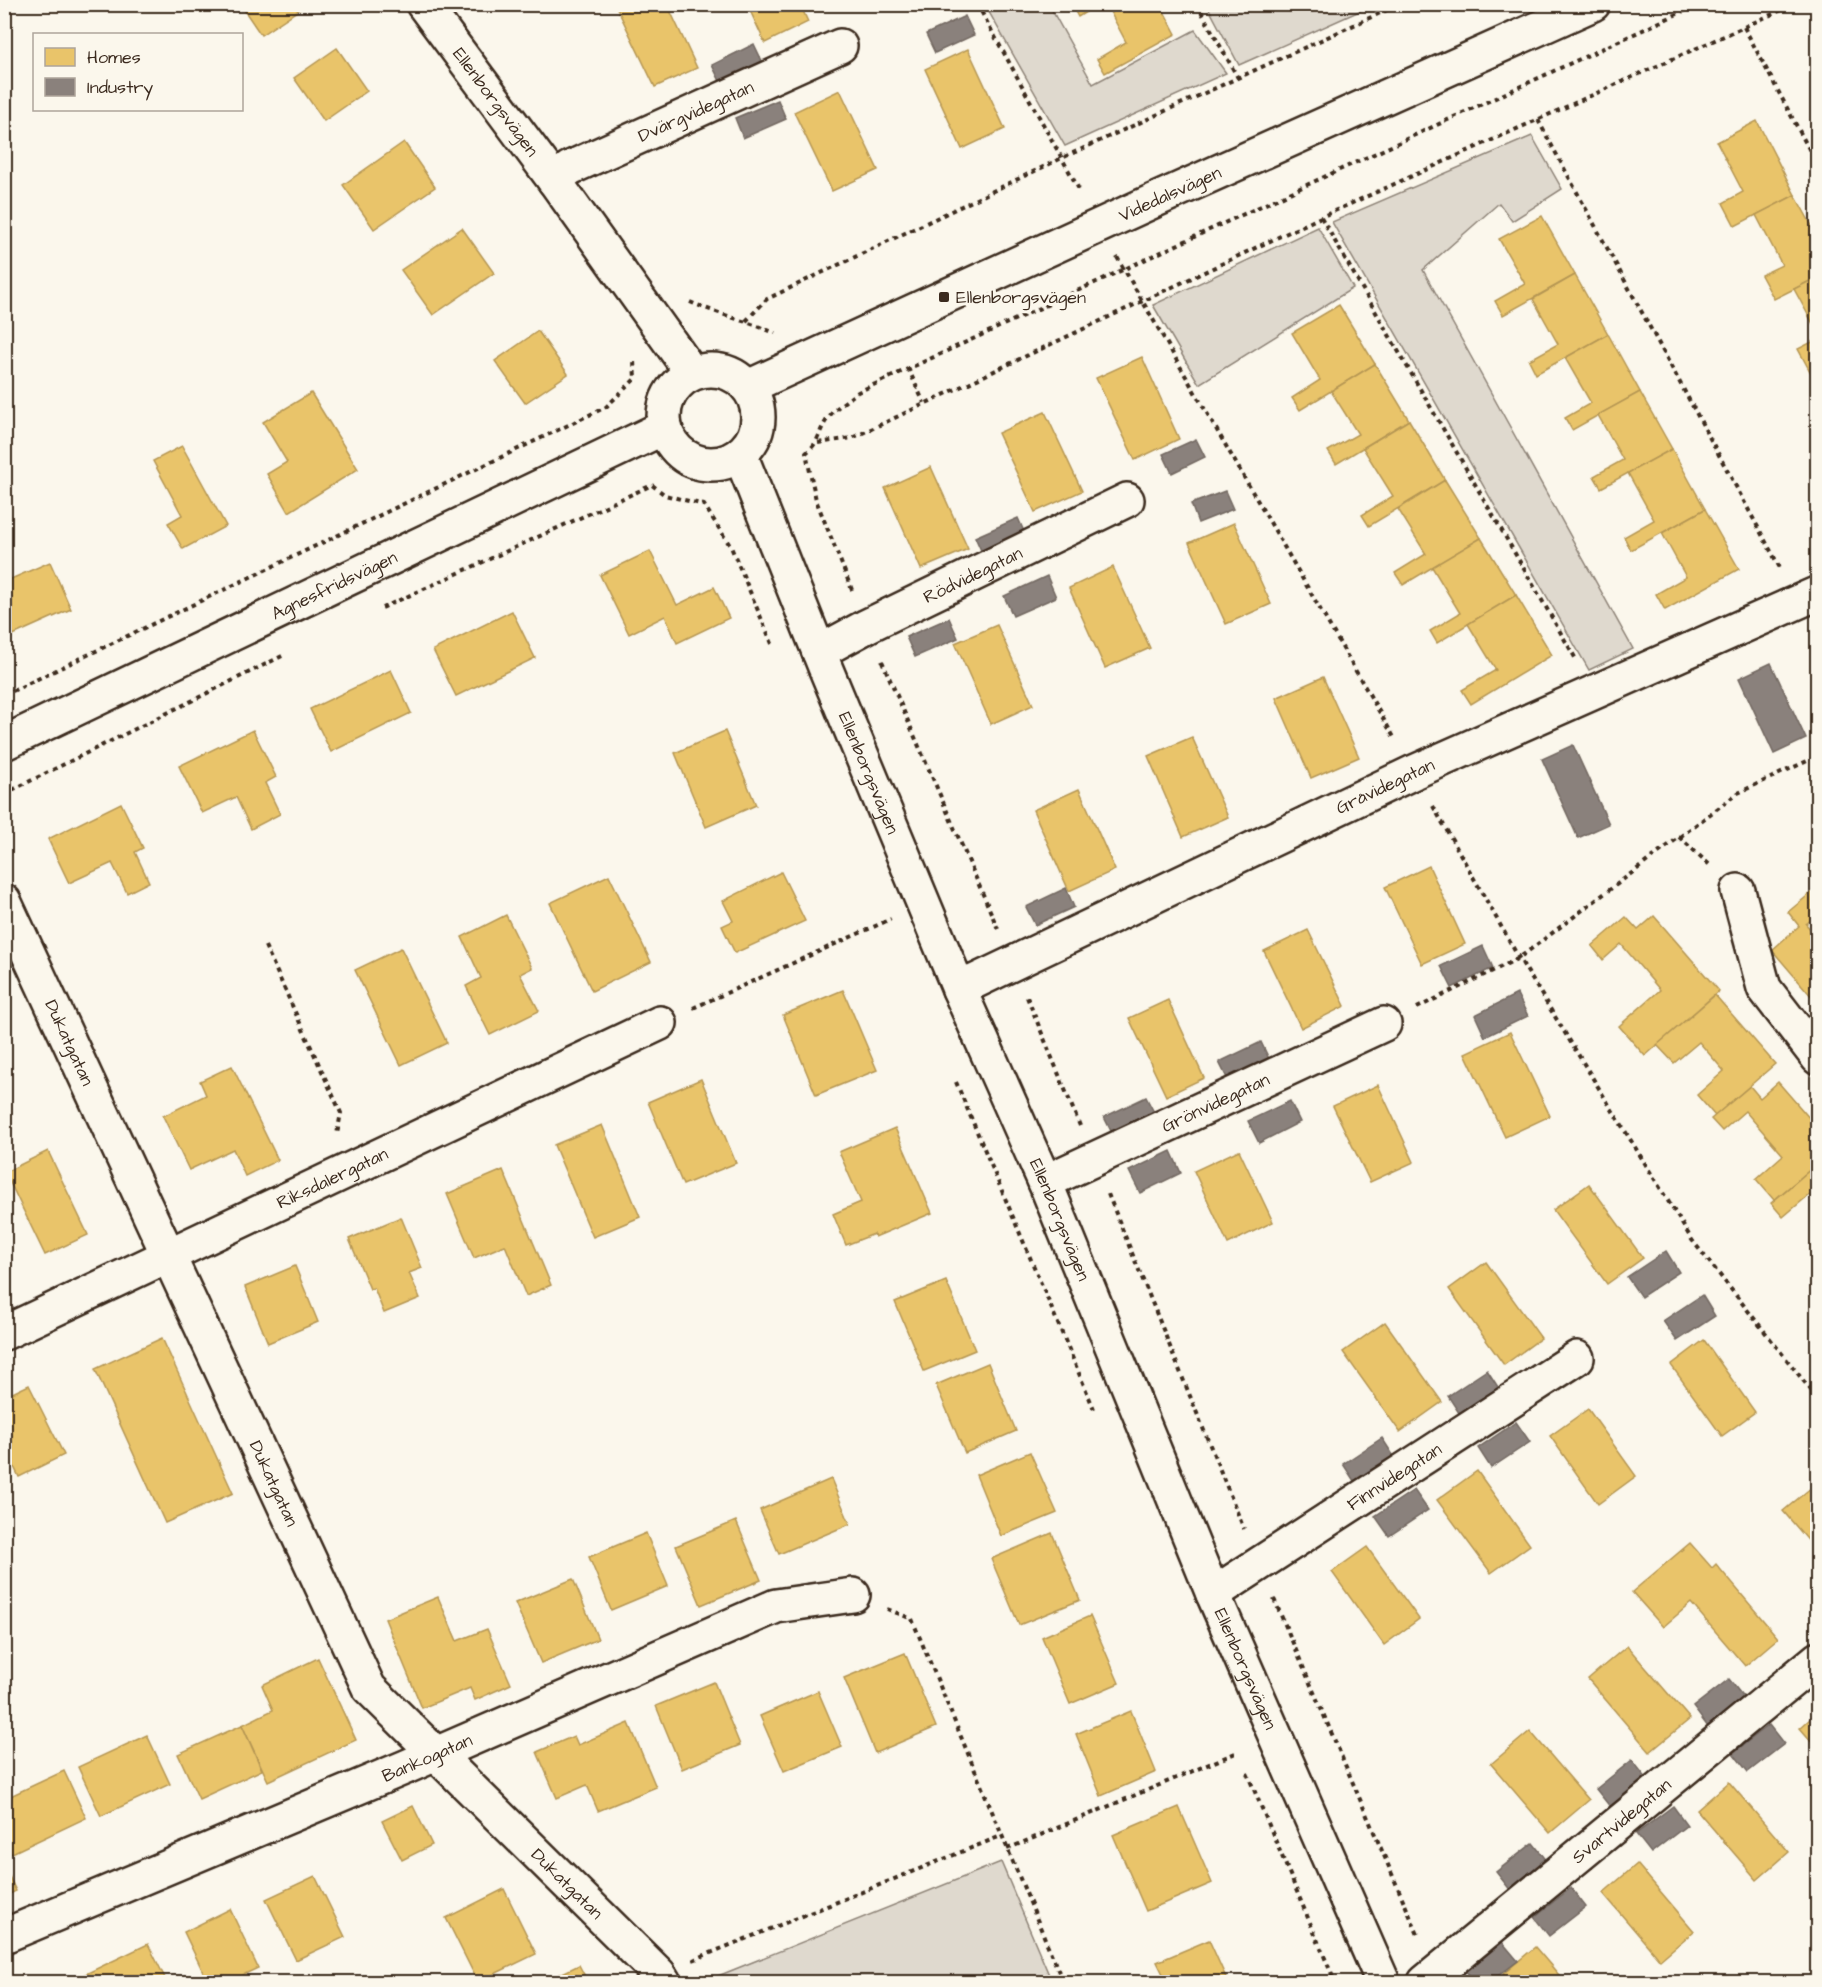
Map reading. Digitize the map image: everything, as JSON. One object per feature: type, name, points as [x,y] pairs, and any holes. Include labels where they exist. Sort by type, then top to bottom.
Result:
[{"type":"street","name":"Ellenborgsvägen","points":[[423,4],[554,180],[692,374]]},
{"type":"street","name":"Videdalsvägen","points":[[748,387],[1593,4]]},
{"type":"street","name":"Dvärgvidegatan","points":[[554,180],[570,168],[840,46]]},
{"type":"street","points":[[714,370],[734,375],[748,387],[756,403],[758,422],[752,440],[740,454],[723,462],[704,463],[686,457],[673,445],[664,427],[664,409],[670,392],[683,378],[714,370]]},
{"type":"street","name":"Agnesfridsvägen","points":[[4,743],[664,427]]},
{"type":"street","name":"Ellenborgsvägen","points":[[740,454],[819,652],[959,989],[1045,1182],[1213,1594],[1383,1983]]},
{"type":"street","name":"Rödvidegatan","points":[[819,652],[867,626],[1127,500]]},
{"type":"street","name":"Gråvidegatan","points":[[959,989],[1414,772],[1596,694],[1808,598]]},
{"type":"street","points":[[1738,891],[1764,988],[1818,1058]]},
{"type":"street","name":"Dukatgatan","points":[[4,902],[369,1688],[662,1978]]},
{"type":"street","name":"Riksdalergatan","points":[[4,1333],[660,1023]]},
{"type":"street","name":"Grönvidegatan","points":[[1045,1182],[1384,1024]]},
{"type":"street","name":"Finnvidegatan","points":[[1213,1594],[1577,1358]]},
{"type":"street","name":"Bankogatan","points":[[4,1936],[435,1754],[776,1606],[853,1595]]},
{"type":"street","name":"Svartvidegatan","points":[[1430,1978],[1818,1659]]},
{"type":"path","points":[[978,4],[1099,226],[1519,958],[1692,1240],[1818,1399]]},
{"type":"path","points":[[1197,4],[1238,78]]},
{"type":"path","points":[[746,321],[767,299],[1062,158],[1400,4]]},
{"type":"path","points":[[1430,1978],[1012,962],[867,626],[816,500],[806,453],[818,443],[826,421],[839,406],[858,392],[1699,4]]},
{"type":"path","points":[[818,443],[852,438],[1321,217],[1795,4]]},
{"type":"path","points":[[1744,27],[1818,166]]},
{"type":"path","points":[[1538,120],[1808,598]]},
{"type":"path","points":[[1321,217],[1596,694]]},
{"type":"path","points":[[908,368],[924,403]]},
{"type":"path","points":[[4,695],[606,407],[635,379]]},
{"type":"path","points":[[379,609],[652,485],[665,495],[704,505],[731,547],[777,656]]},
{"type":"path","points":[[4,794],[293,650]]},
{"type":"path","points":[[1384,1024],[1519,958],[1738,793],[1818,756]]},
{"type":"path","points":[[660,1023],[888,920],[926,906]]},
{"type":"path","points":[[883,909],[892,932]]},
{"type":"path","points":[[266,946],[341,1113],[337,1139],[350,1171]]},
{"type":"path","points":[[953,1075],[1096,1415]]},
{"type":"path","points":[[853,1595],[912,1619],[1063,1983]]},
{"type":"path","points":[[1233,1741],[1335,1983]]},
{"type":"path","points":[[1007,1849],[1238,1752]]},
{"type":"path","points":[[662,1978],[1001,1836]]},
{"type":"shaded area","points":[[985,5],[1049,5],[1093,84],[1195,30],[1226,73],[1065,146]]},
{"type":"shaded area","points":[[1207,5],[1373,5],[1239,65]]},
{"type":"shaded area","points":[[1532,136],[1562,189],[1512,221],[1499,203],[1423,270],[1633,649],[1589,670],[1332,222]]},
{"type":"shaded area","points":[[1318,227],[1353,288],[1199,384],[1153,305]]},
{"type":"shaded area","points":[[1001,1862],[1052,1982],[703,1982]]},
{"type":"building: Homes","points":[[240,4],[301,4],[303,7],[261,35]]},
{"type":"building: Homes","points":[[626,4],[667,4],[697,68],[655,87],[617,8]]},
{"type":"building: Homes","points":[[747,4],[800,4],[808,22],[765,43]]},
{"type":"building: Homes","points":[[1071,4],[1099,4],[1078,17]]},
{"type":"building: Homes","points":[[1106,4],[1160,4],[1176,34],[1105,73],[1097,59],[1126,42]]},
{"type":"building: Homes","points":[[337,48],[367,91],[324,121],[294,78]]},
{"type":"building: Homes","points":[[968,49],[1005,129],[962,149],[925,69]]},
{"type":"building: Homes","points":[[840,90],[878,170],[832,191],[794,112]]},
{"type":"building: Homes","points":[[1757,121],[1795,195],[1735,226],[1723,203],[1743,192],[1717,142]]},
{"type":"building: Homes","points":[[404,142],[435,187],[374,229],[343,185]]},
{"type":"building: Homes","points":[[1795,195],[1818,237],[1818,277],[1774,299],[1761,275],[1782,265],[1756,215]]},
{"type":"building: Homes","points":[[1542,216],[1575,275],[1503,315],[1495,301],[1525,284],[1499,239]]},
{"type":"building: Homes","points":[[462,228],[494,273],[433,315],[401,270]]},
{"type":"building: Homes","points":[[1575,275],[1608,334],[1536,374],[1529,360],[1558,344],[1533,299]]},
{"type":"building: Homes","points":[[1818,277],[1818,333],[1794,289]]},
{"type":"building: Homes","points":[[1339,305],[1375,364],[1300,410],[1292,398],[1320,380],[1292,333]]},
{"type":"building: Homes","points":[[538,331],[568,374],[525,403],[495,361]]},
{"type":"building: Homes","points":[[1608,334],[1640,392],[1572,430],[1565,418],[1591,403],[1565,358]]},
{"type":"building: Homes","points":[[1818,339],[1818,369],[1811,373],[1798,349]]},
{"type":"building: Homes","points":[[1142,357],[1179,439],[1135,460],[1096,378]]},
{"type":"building: Homes","points":[[1375,364],[1409,420],[1336,464],[1328,451],[1358,434],[1331,391]]},
{"type":"building: Homes","points":[[1640,392],[1672,449],[1601,488],[1594,476],[1623,460],[1598,415]]},
{"type":"building: Homes","points":[[311,393],[358,469],[289,512],[267,474],[287,462],[263,422]]},
{"type":"building: Homes","points":[[1045,412],[1082,491],[1035,512],[998,433]]},
{"type":"building: Homes","points":[[1409,420],[1445,480],[1369,526],[1362,515],[1393,496],[1363,448]]},
{"type":"building: Homes","points":[[182,446],[226,526],[183,549],[168,523],[182,515],[153,461]]},
{"type":"building: Homes","points":[[1672,449],[1705,509],[1631,550],[1624,537],[1654,520],[1628,473]]},
{"type":"building: Homes","points":[[931,467],[968,549],[921,569],[885,488]]},
{"type":"building: Homes","points":[[1445,480],[1481,538],[1403,585],[1395,573],[1426,554],[1398,509]]},
{"type":"building: Homes","points":[[1705,509],[1739,569],[1665,610],[1656,594],[1686,577],[1662,533]]},
{"type":"building: Homes","points":[[1234,523],[1271,604],[1226,624],[1189,543]]},
{"type":"building: Homes","points":[[1481,538],[1516,595],[1437,643],[1430,631],[1460,613],[1432,567]]},
{"type":"building: Homes","points":[[650,551],[677,605],[714,587],[729,618],[677,643],[665,616],[629,634],[600,575]]},
{"type":"building: Homes","points":[[50,562],[71,609],[4,639],[4,582]]},
{"type":"building: Homes","points":[[1113,567],[1150,648],[1105,668],[1069,588]]},
{"type":"building: Homes","points":[[1516,595],[1552,655],[1471,704],[1462,690],[1496,670],[1468,624]]},
{"type":"building: Homes","points":[[512,611],[535,658],[456,696],[433,650]]},
{"type":"building: Homes","points":[[997,625],[1033,705],[991,724],[955,643]]},
{"type":"building: Homes","points":[[391,670],[411,713],[331,752],[310,709]]},
{"type":"building: Homes","points":[[1323,677],[1359,757],[1311,778],[1276,698]]},
{"type":"building: Homes","points":[[253,730],[276,777],[265,783],[280,814],[251,829],[236,797],[202,813],[179,766]]},
{"type":"building: Homes","points":[[725,731],[756,805],[706,827],[675,753]]},
{"type":"building: Homes","points":[[1192,737],[1228,817],[1183,837],[1148,756]]},
{"type":"building: Homes","points":[[1079,789],[1115,870],[1069,891],[1033,810]]},
{"type":"building: Homes","points":[[121,803],[143,848],[135,852],[149,882],[127,893],[112,863],[69,883],[48,839]]},
{"type":"building: Homes","points":[[1429,866],[1465,944],[1422,964],[1385,887]]},
{"type":"building: Homes","points":[[781,872],[805,921],[735,953],[722,926],[733,921],[723,901]]},
{"type":"building: Homes","points":[[609,875],[651,962],[592,991],[550,903]]},
{"type":"building: Homes","points":[[1818,887],[1818,914],[1806,924],[1818,938],[1818,1004],[1772,950],[1799,926],[1788,912]]},
{"type":"building: Homes","points":[[506,915],[532,968],[520,974],[539,1011],[490,1035],[466,986],[481,978],[462,937]]},
{"type":"building: Homes","points":[[1654,916],[1719,991],[1645,1056],[1619,1026],[1660,990],[1621,944],[1603,960],[1592,946],[1626,917],[1638,930]]},
{"type":"building: Homes","points":[[1308,930],[1345,1006],[1301,1028],[1264,951]]},
{"type":"building: Homes","points":[[401,948],[447,1043],[401,1065],[355,970]]},
{"type":"building: Homes","points":[[843,990],[877,1070],[816,1095],[783,1015]]},
{"type":"building: Homes","points":[[1715,995],[1775,1064],[1715,1116],[1697,1095],[1724,1071],[1699,1042],[1674,1063],[1657,1045]]},
{"type":"building: Homes","points":[[1168,1000],[1204,1078],[1166,1096],[1129,1018]]},
{"type":"building: Homes","points":[[1510,1032],[1550,1116],[1505,1137],[1465,1053]]},
{"type":"building: Homes","points":[[232,1066],[278,1160],[245,1176],[233,1149],[189,1170],[163,1116],[206,1095],[200,1081]]},
{"type":"building: Homes","points":[[701,1079],[736,1163],[683,1185],[648,1102]]},
{"type":"building: Homes","points":[[1778,1082],[1818,1128],[1818,1163],[1774,1200],[1756,1179],[1783,1155],[1745,1111],[1722,1131],[1711,1119],[1750,1086],[1760,1098]]},
{"type":"building: Homes","points":[[1378,1085],[1414,1162],[1370,1182],[1333,1106]]},
{"type":"building: Homes","points":[[602,1125],[640,1217],[593,1237],[554,1145]]},
{"type":"building: Homes","points":[[895,1128],[932,1213],[875,1237],[874,1234],[846,1245],[833,1214],[861,1202],[839,1152]]},
{"type":"building: Homes","points":[[1239,1150],[1273,1222],[1228,1244],[1194,1171]]},
{"type":"building: Homes","points":[[48,1151],[88,1235],[45,1255],[5,1172]]},
{"type":"building: Homes","points":[[1818,1163],[1818,1205],[1809,1195],[1783,1217],[1771,1203]]},
{"type":"building: Homes","points":[[503,1170],[551,1285],[526,1296],[505,1245],[474,1258],[447,1194]]},
{"type":"building: Homes","points":[[1589,1184],[1643,1258],[1607,1284],[1553,1210]]},
{"type":"building: Homes","points":[[401,1217],[422,1268],[409,1273],[420,1298],[384,1313],[374,1288],[370,1289],[349,1239]]},
{"type":"building: Homes","points":[[1486,1262],[1541,1338],[1504,1365],[1449,1289]]},
{"type":"building: Homes","points":[[295,1266],[318,1322],[268,1343],[245,1287]]},
{"type":"building: Homes","points":[[946,1281],[975,1350],[924,1371],[895,1302]]},
{"type":"building: Homes","points":[[1385,1322],[1442,1402],[1400,1432],[1343,1352]]},
{"type":"building: Homes","points":[[162,1338],[233,1493],[165,1523],[95,1369]]},
{"type":"building: Homes","points":[[1704,1340],[1755,1412],[1722,1436],[1671,1365]]},
{"type":"building: Homes","points":[[988,1363],[1016,1431],[965,1453],[936,1385]]},
{"type":"building: Homes","points":[[29,1385],[64,1455],[19,1477],[4,1446],[4,1397]]},
{"type":"building: Homes","points":[[1588,1409],[1636,1476],[1598,1504],[1550,1436]]},
{"type":"building: Homes","points":[[1030,1452],[1057,1513],[1001,1536],[976,1475]]},
{"type":"building: Homes","points":[[1477,1471],[1530,1545],[1491,1573],[1437,1500]]},
{"type":"building: Homes","points":[[831,1479],[850,1524],[779,1554],[760,1510]]},
{"type":"building: Homes","points":[[1818,1482],[1818,1552],[1783,1511]]},
{"type":"building: Homes","points":[[736,1521],[761,1580],[701,1605],[676,1546]]},
{"type":"building: Homes","points":[[646,1533],[668,1586],[611,1610],[589,1557]]},
{"type":"building: Homes","points":[[1052,1533],[1080,1600],[1019,1625],[991,1559]]},
{"type":"building: Homes","points":[[1690,1543],[1712,1568],[1716,1564],[1778,1638],[1745,1666],[1691,1603],[1663,1627],[1632,1592]]},
{"type":"building: Homes","points":[[1367,1547],[1419,1619],[1384,1645],[1332,1572]]},
{"type":"building: Homes","points":[[573,1579],[598,1639],[541,1663],[515,1603]]},
{"type":"building: Homes","points":[[438,1597],[457,1641],[487,1629],[511,1684],[475,1700],[470,1688],[422,1708],[385,1619]]},
{"type":"building: Homes","points":[[1090,1616],[1119,1683],[1070,1704],[1042,1637]]},
{"type":"building: Homes","points":[[1627,1646],[1690,1719],[1650,1752],[1588,1679]]},
{"type":"building: Homes","points":[[905,1653],[936,1727],[875,1753],[844,1678]]},
{"type":"building: Homes","points":[[318,1658],[356,1740],[268,1781],[242,1725],[273,1710],[262,1685]]},
{"type":"building: Homes","points":[[714,1682],[740,1745],[682,1769],[656,1706]]},
{"type":"building: Homes","points":[[818,1691],[842,1747],[784,1771],[760,1716]]},
{"type":"building: Homes","points":[[1131,1711],[1156,1772],[1101,1796],[1076,1734]]},
{"type":"building: Homes","points":[[1818,1712],[1818,1749],[1800,1728]]},
{"type":"building: Homes","points":[[629,1723],[656,1787],[598,1811],[587,1785],[557,1798],[537,1752],[574,1736],[578,1745]]},
{"type":"building: Homes","points":[[242,1725],[262,1770],[199,1799],[178,1754]]},
{"type":"building: Homes","points":[[1530,1731],[1589,1800],[1550,1833],[1491,1764]]},
{"type":"building: Homes","points":[[147,1735],[170,1784],[101,1816],[78,1767]]},
{"type":"building: Homes","points":[[64,1771],[86,1818],[10,1854],[4,1843],[4,1799]]},
{"type":"building: Homes","points":[[1729,1782],[1789,1852],[1757,1880],[1697,1810]]},
{"type":"building: Homes","points":[[413,1806],[432,1845],[402,1860],[382,1821]]},
{"type":"building: Homes","points":[[1179,1807],[1212,1883],[1146,1911],[1113,1835]]},
{"type":"building: Homes","points":[[1637,1864],[1694,1931],[1660,1960],[1603,1893]]},
{"type":"building: Homes","points":[[4,1866],[16,1891],[4,1897]]},
{"type":"building: Homes","points":[[315,1876],[345,1937],[296,1960],[266,1899]]},
{"type":"building: Homes","points":[[504,1889],[536,1954],[478,1982],[446,1918]]},
{"type":"building: Homes","points":[[230,1909],[258,1968],[228,1982],[208,1982],[184,1932]]},
{"type":"building: Homes","points":[[1209,1940],[1228,1982],[1167,1982],[1157,1962]]},
{"type":"building: Homes","points":[[148,1944],[167,1982],[71,1981]]},
{"type":"building: Homes","points":[[1535,1947],[1565,1982],[1510,1982],[1503,1974]]},
{"type":"building: Homes","points":[[579,1965],[588,1982],[544,1982]]},
{"type":"building: Industry","points":[[965,16],[974,35],[935,53],[926,34]]},
{"type":"building: Industry","points":[[754,44],[763,63],[721,83],[712,65]]},
{"type":"building: Industry","points":[[778,100],[786,119],[743,138],[735,118]]},
{"type":"building: Industry","points":[[1196,439],[1205,457],[1172,473],[1163,454]]},
{"type":"building: Industry","points":[[1225,491],[1233,509],[1198,523],[1191,504]]},
{"type":"building: Industry","points":[[1018,518],[1027,538],[984,557],[975,537]]},
{"type":"building: Industry","points":[[1047,576],[1056,597],[1013,616],[1004,596]]},
{"type":"building: Industry","points":[[949,618],[958,638],[915,657],[906,637]]},
{"type":"building: Industry","points":[[1771,663],[1806,739],[1774,754],[1739,678]]},
{"type":"building: Industry","points":[[1573,745],[1609,824],[1578,838],[1542,759]]},
{"type":"building: Industry","points":[[1066,888],[1074,907],[1035,925],[1026,907]]},
{"type":"building: Industry","points":[[1483,946],[1493,968],[1452,988],[1441,966]]},
{"type":"building: Industry","points":[[1517,994],[1528,1016],[1485,1037],[1475,1015]]},
{"type":"building: Industry","points":[[1261,1042],[1271,1063],[1230,1084],[1219,1062]]},
{"type":"building: Industry","points":[[1146,1097],[1157,1118],[1115,1139],[1104,1117]]},
{"type":"building: Industry","points":[[1290,1101],[1300,1122],[1259,1143],[1248,1121]]},
{"type":"building: Industry","points":[[1171,1151],[1181,1173],[1140,1193],[1129,1171]]},
{"type":"building: Industry","points":[[1666,1251],[1679,1272],[1641,1297],[1627,1277]]},
{"type":"building: Industry","points":[[1702,1295],[1715,1316],[1677,1341],[1663,1321]]},
{"type":"building: Industry","points":[[1487,1370],[1500,1390],[1461,1416],[1448,1396]]},
{"type":"building: Industry","points":[[1516,1422],[1530,1442],[1491,1468],[1478,1448]]},
{"type":"building: Industry","points":[[1382,1438],[1395,1458],[1356,1484],[1343,1464]]},
{"type":"building: Industry","points":[[1414,1490],[1428,1510],[1389,1536],[1375,1516]]},
{"type":"building: Industry","points":[[1729,1679],[1744,1698],[1708,1727],[1693,1707]]},
{"type":"building: Industry","points":[[1769,1725],[1784,1744],[1748,1772],[1733,1753]]},
{"type":"building: Industry","points":[[1632,1760],[1647,1779],[1611,1808],[1596,1789]]},
{"type":"building: Industry","points":[[1673,1806],[1687,1825],[1651,1853],[1636,1834]]},
{"type":"building: Industry","points":[[1533,1843],[1548,1862],[1511,1891],[1496,1872]]},
{"type":"building: Industry","points":[[1571,1888],[1586,1907],[1549,1936],[1534,1917]]},
{"type":"building: Industry","points":[[1502,1942],[1518,1961],[1490,1982],[1475,1982],[1466,1971]]},
{"type":"place","name":"Ellenborgsvägen","points":[[944,297]]}]
